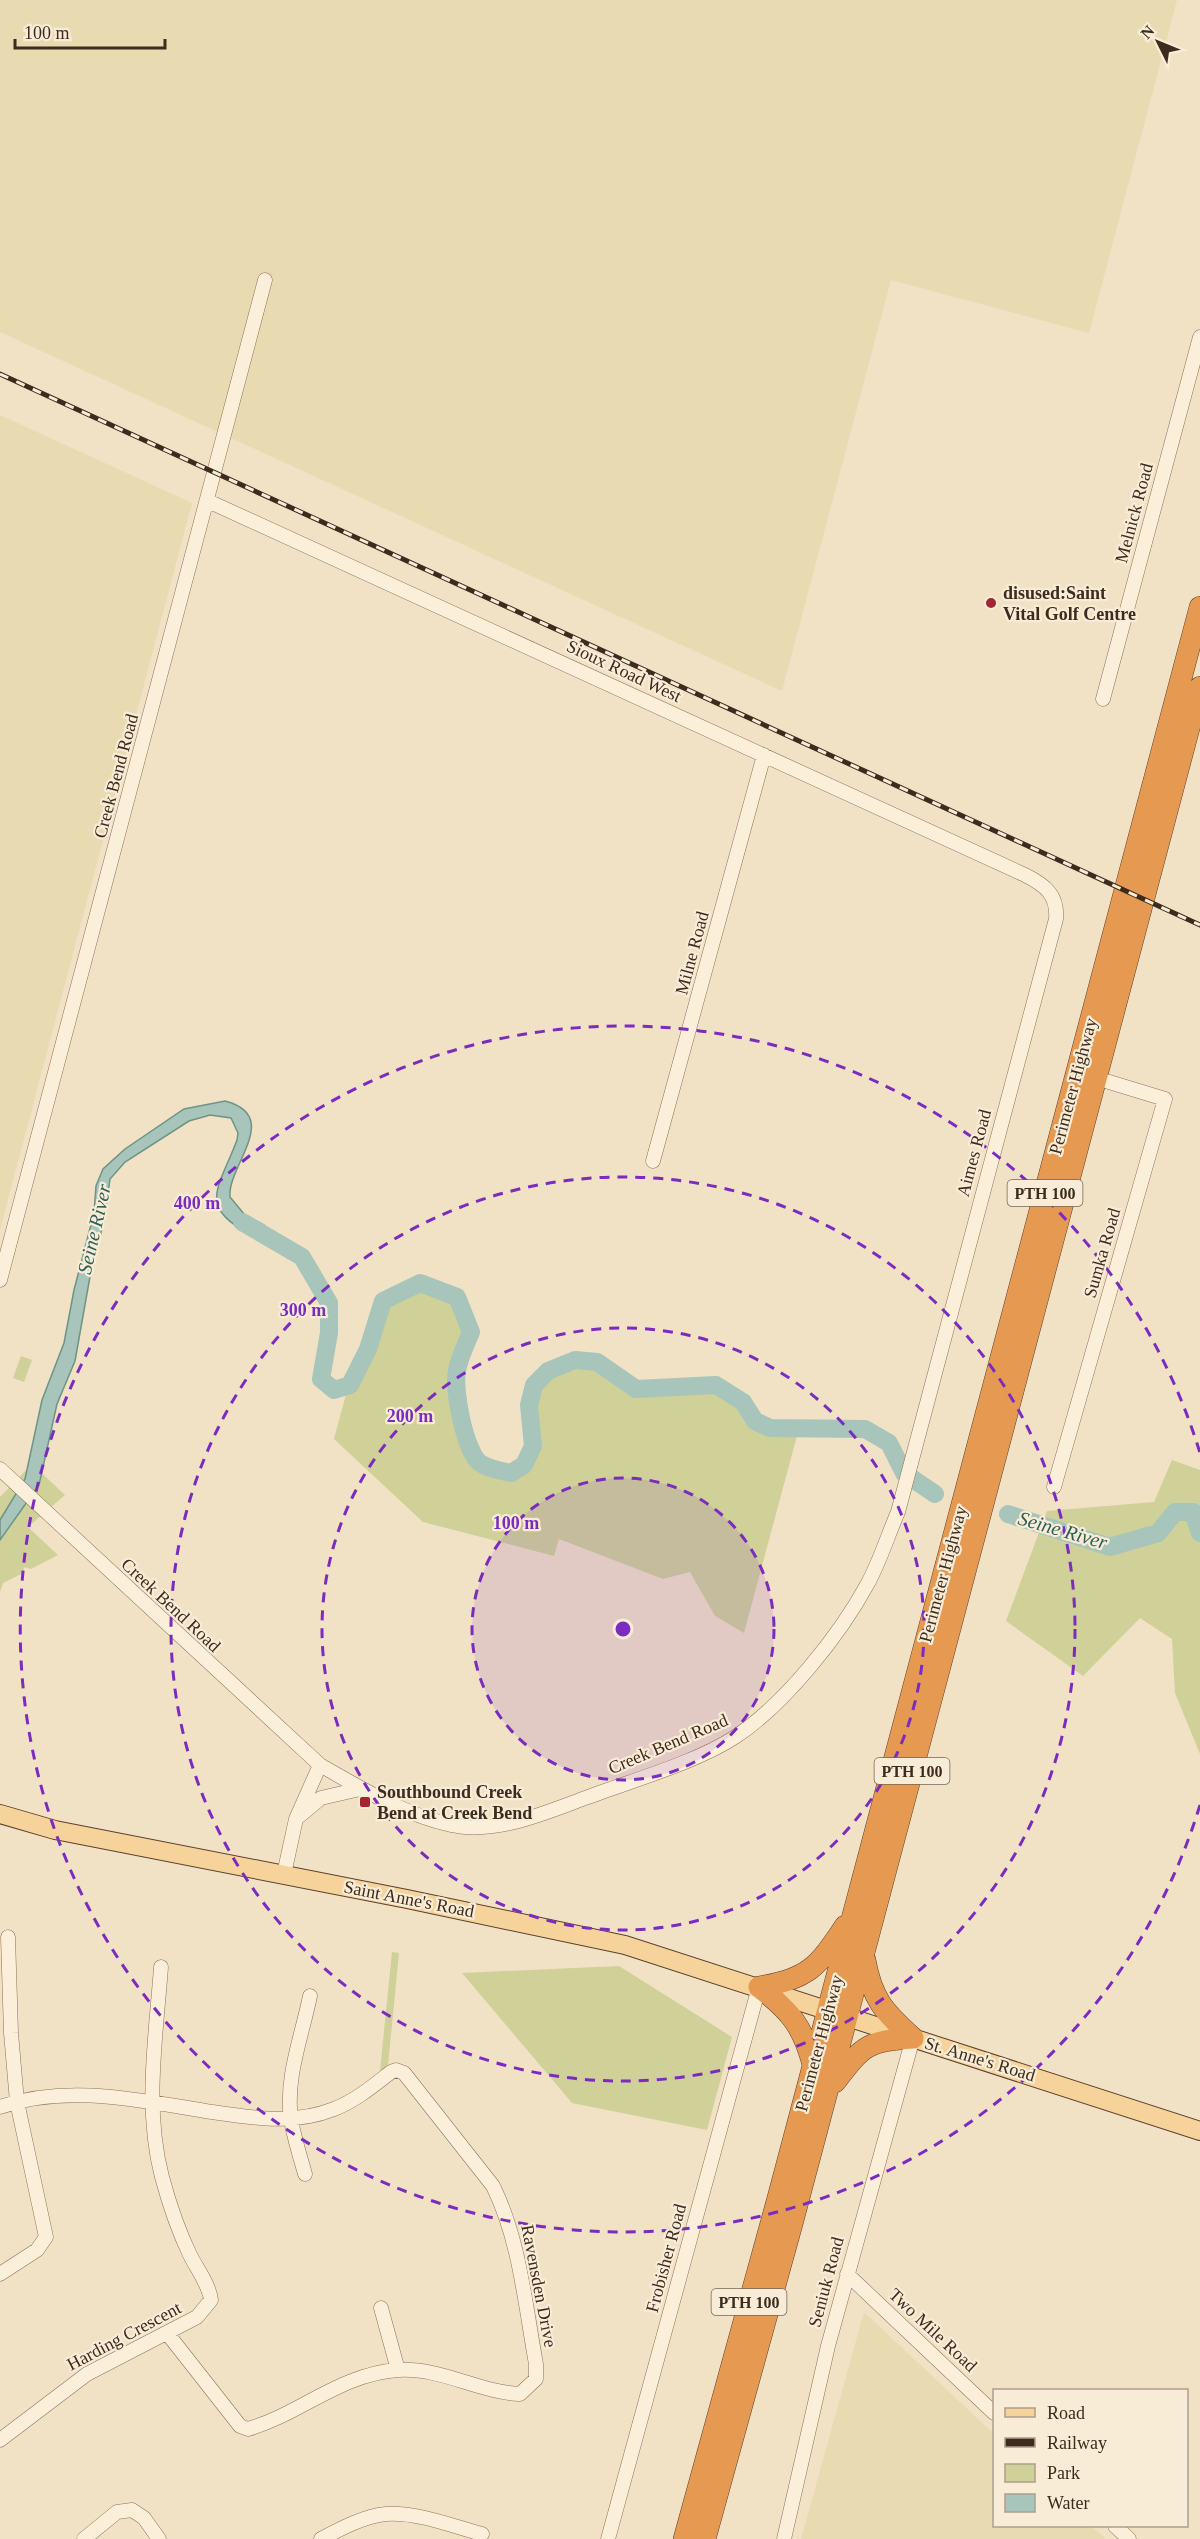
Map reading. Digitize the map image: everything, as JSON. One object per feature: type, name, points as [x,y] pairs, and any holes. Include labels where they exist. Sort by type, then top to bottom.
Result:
[{"type":"highway","name":"Perimeter Highway","points":[[705,2539],[827,2092],[853,1914],[1200,607]]},
{"type":"highway","name":"Perimeter Highway","points":[[684,2539],[813,2065],[864,1953],[1200,687]]},
{"type":"highway","points":[[759,1987],[792,1980],[806,1973],[827,1952],[853,1914]]},
{"type":"highway","points":[[864,1953],[875,1998],[885,2012],[913,2038]]},
{"type":"highway","points":[[759,1987],[783,2006],[797,2023],[805,2036],[813,2065]]},
{"type":"highway","points":[[827,2092],[861,2050],[886,2040],[913,2038]]},
{"type":"main road","name":"Saint Anne's Road","points":[[0,1814],[55,1830],[615,1942],[759,1987]]},
{"type":"main road","name":"Saint Anne's Road","points":[[0,1827],[55,1830]]},
{"type":"main road","name":"St. Anne's Road","points":[[759,1987],[1200,2131]]},
{"type":"street","name":"Creek Bend Road","points":[[0,1280],[265,280]]},
{"type":"street","name":"Melnick Road","points":[[1103,699],[1200,337]]},
{"type":"street","name":"Sioux Road West","points":[[208,501],[1025,875]]},
{"type":"street","name":"Milne Road","points":[[653,1161],[764,755]]},
{"type":"street","name":"Aimes Road","points":[[913,1454],[1056,919],[1057,908],[1051,892],[1025,875]]},
{"type":"street","name":"Sumka Road","points":[[1054,1487],[1165,1099],[1096,1078]]},
{"type":"street","name":"Creek Bend Road","points":[[5,1474],[40,1509],[320,1765],[379,1800],[453,1826],[493,1826],[550,1811],[695,1756],[733,1738],[770,1712],[828,1643],[868,1583],[898,1512],[913,1454]]},
{"type":"street","points":[[284,1874],[296,1819],[320,1765]]},
{"type":"street","points":[[296,1819],[321,1798],[360,1789]]},
{"type":"street","points":[[0,2274],[37,2250],[46,2237],[17,2102],[11,2033],[8,1937]]},
{"type":"street","points":[[154,2103],[153,2081],[161,1967]]},
{"type":"street","name":"Frobisher Road","points":[[608,2539],[759,1987]]},
{"type":"street","points":[[305,2174],[291,2118],[295,2054],[310,1996]]},
{"type":"street","name":"Seniuk Road","points":[[784,2539],[817,2388],[913,2038]]},
{"type":"street","name":"Ravensden Drive","points":[[0,2107],[17,2102],[79,2094],[251,2118],[291,2118],[332,2110],[351,2102],[391,2072],[396,2070],[404,2073],[493,2186],[502,2205],[512,2229],[536,2364],[536,2379],[520,2394],[508,2393],[443,2375],[398,2370],[358,2378],[330,2389],[248,2429],[240,2426],[168,2332]]},
{"type":"street","name":"Harding Crescent","points":[[0,2440],[87,2374],[197,2317],[212,2300],[211,2292],[183,2239],[165,2188],[158,2157],[154,2103]]},
{"type":"street","name":"Two Mile Road","points":[[847,2274],[993,2412]]},
{"type":"street","points":[[381,2308],[398,2370]]},
{"type":"street","points":[[84,2539],[117,2512],[132,2510],[144,2518],[159,2539]]},
{"type":"street","points":[[323,2538],[370,2517],[386,2514],[421,2518],[482,2534]]},
{"type":"street","points":[[1116,2527],[1130,2539]]},
{"type":"shaded area","points":[[0,0],[1177,0],[1089,333],[891,280],[782,691],[0,332]]},
{"type":"shaded area","points":[[0,415],[192,503],[0,1230]]},
{"type":"shaded area","points":[[864,2312],[993,2433],[993,2527],[1092,2527],[1106,2539],[801,2539]]},
{"type":"green space","points":[[448,1287],[463,1301],[469,1319],[468,1333],[459,1360],[458,1372],[468,1434],[478,1457],[485,1465],[495,1470],[507,1471],[523,1468],[531,1438],[532,1387],[545,1374],[573,1359],[592,1359],[601,1362],[629,1382],[642,1387],[709,1385],[729,1394],[755,1428],[765,1433],[779,1435],[798,1432],[744,1633],[715,1616],[690,1572],[663,1579],[559,1539],[554,1556],[423,1522],[334,1439],[348,1387],[358,1377],[364,1361],[376,1309],[392,1294],[407,1289]]},
{"type":"green space","points":[[21,1356],[32,1360],[24,1382],[13,1378]]},
{"type":"green space","points":[[1172,1460],[1200,1470],[1200,1754],[1175,1693],[1172,1639],[1140,1618],[1083,1676],[1006,1621],[1047,1511],[1154,1502]]},
{"type":"green space","points":[[32,1464],[65,1495],[28,1527],[58,1555],[31,1569],[24,1567],[23,1573],[3,1583],[0,1592],[0,1497]]},
{"type":"green space","points":[[392,1952],[399,1953],[387,2075],[379,2081]]},
{"type":"green space","points":[[619,1966],[732,2037],[707,2130],[572,2103],[462,1973]]},
{"type":"water","points":[[225,1101],[242,1108],[250,1118],[251,1130],[248,1143],[231,1185],[230,1197],[244,1214],[264,1225],[260,1239],[239,1228],[226,1218],[219,1208],[217,1197],[219,1186],[238,1133],[231,1118],[210,1115],[189,1121],[125,1162],[110,1179],[104,1221],[91,1271],[75,1361],[57,1404],[39,1485],[0,1540],[0,1520],[25,1479],[42,1400],[64,1343],[74,1290],[94,1213],[96,1186],[103,1169],[125,1149],[184,1109]]},
{"type":"waterway","name":"Seine River","points":[[242,1222],[302,1257],[329,1303],[329,1333],[321,1379],[334,1390],[350,1385],[368,1349],[383,1301],[420,1283],[457,1297],[471,1332],[457,1371],[461,1420],[475,1457],[487,1467],[511,1473],[524,1465],[533,1446],[529,1405],[534,1385],[548,1371],[575,1360],[597,1362],[636,1389],[716,1385],[743,1402],[755,1421],[770,1428],[865,1429],[889,1443],[904,1473],[935,1494]]},
{"type":"waterway","name":"Seine River","points":[[1008,1514],[1110,1547],[1158,1533],[1175,1512],[1193,1512],[1200,1533]]},
{"type":"railway","points":[[0,374],[1200,925]]},
{"type":"place","name":"disused:Saint Vital Golf Centre","points":[[991,603]]},
{"type":"place","name":"Southbound Creek Bend at Creek Bend","points":[[365,1802]]}]
